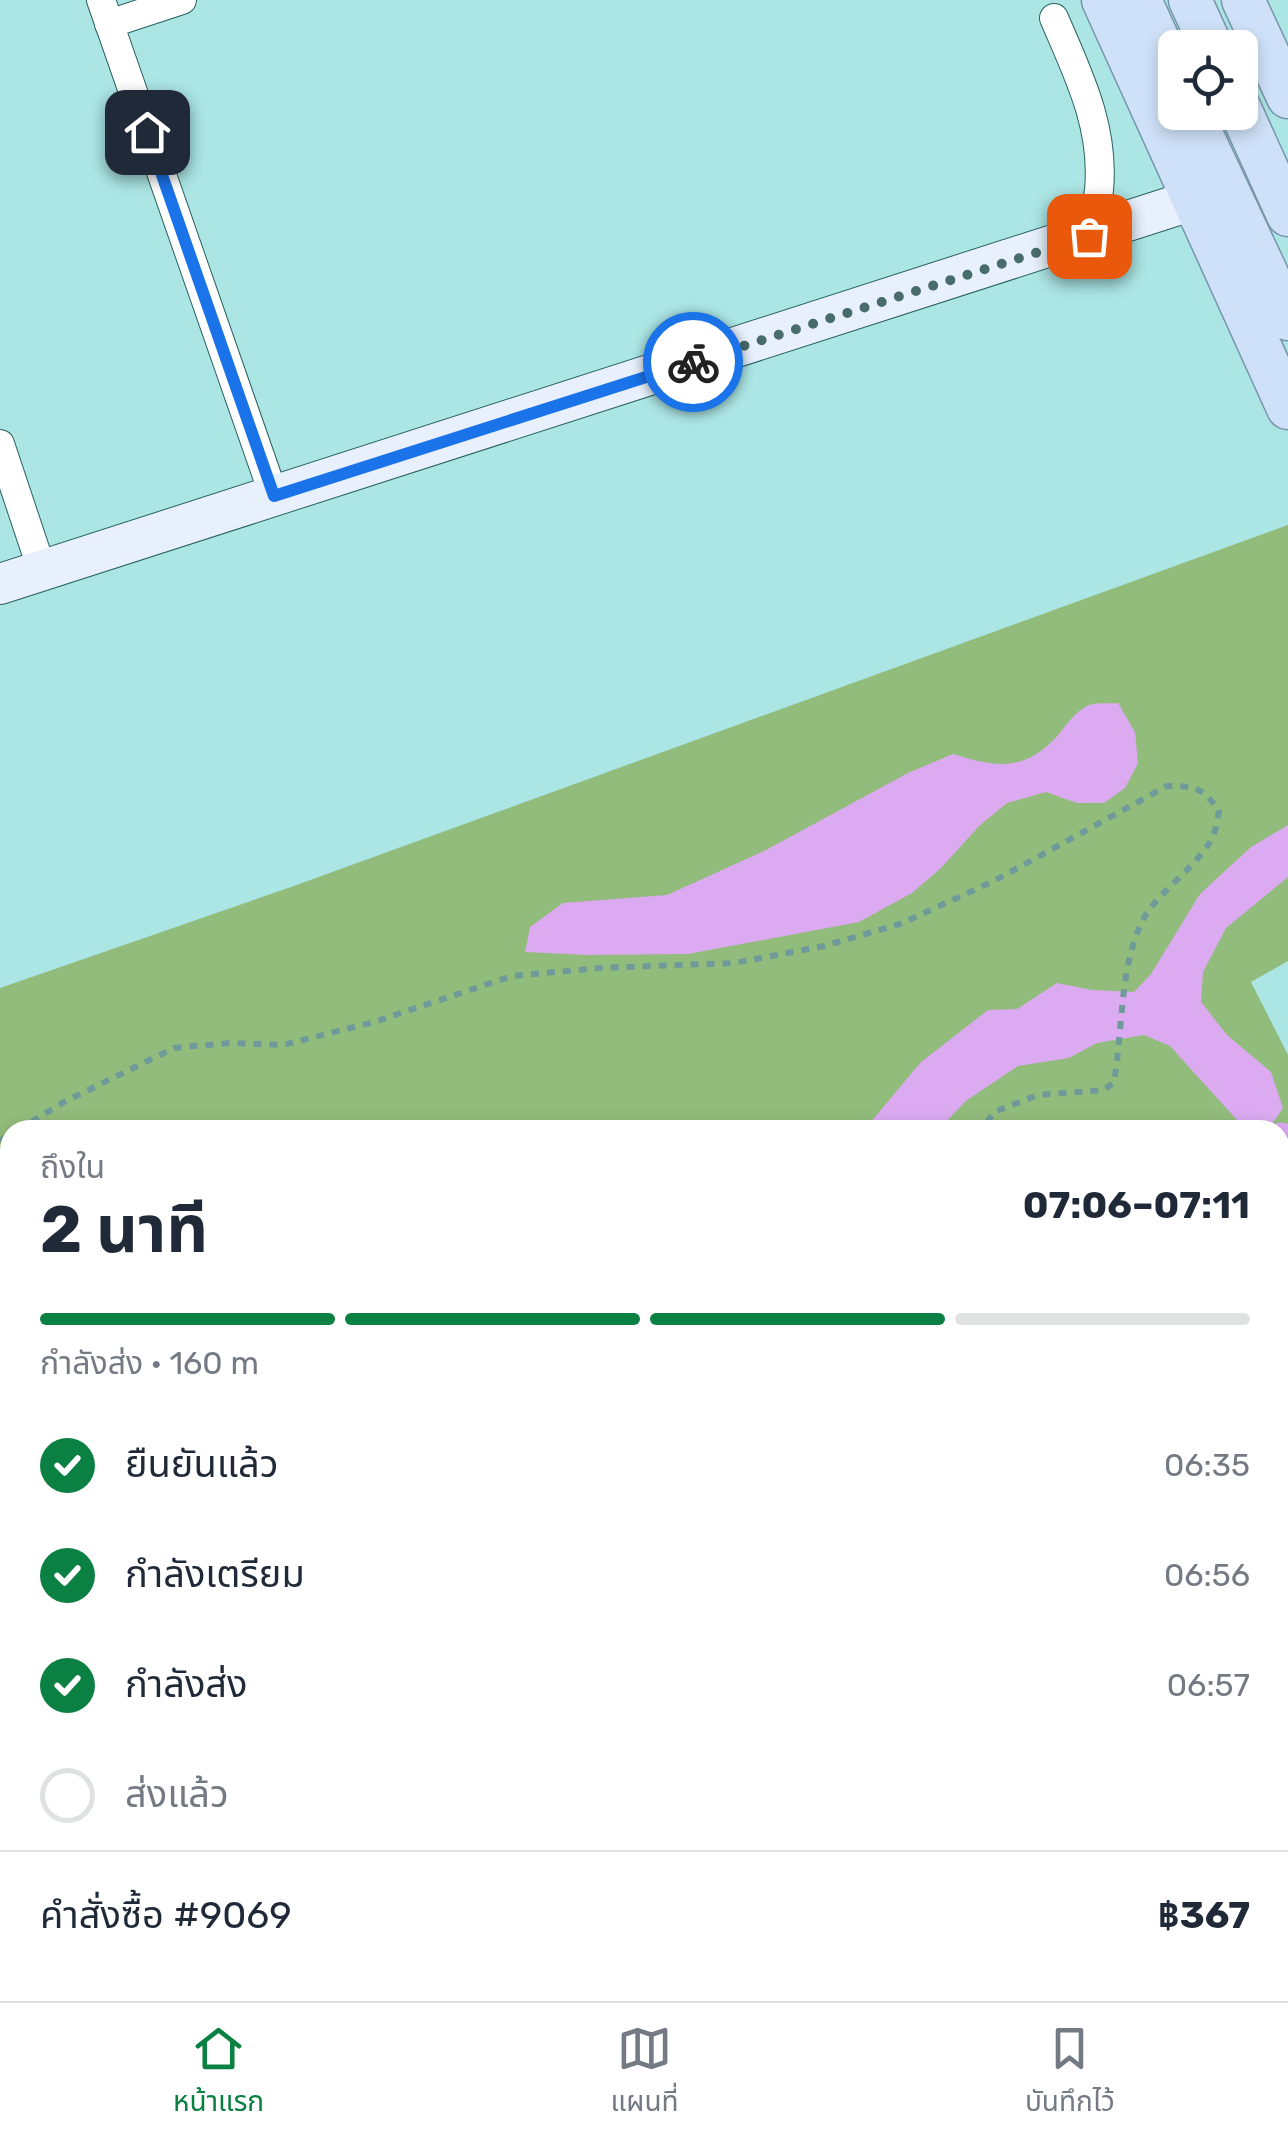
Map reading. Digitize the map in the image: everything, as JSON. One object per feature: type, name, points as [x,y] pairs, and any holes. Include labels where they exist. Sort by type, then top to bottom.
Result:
[{"type":"main road","points":[[1103,0],[1288,408]]},
{"type":"main road","points":[[1140,0],[1158,40]]},
{"type":"main road","points":[[1190,0],[1204,30]]},
{"type":"main road","points":[[1243,0],[1288,97]]},
{"type":"main road","points":[[1199,130],[1288,319]]},
{"type":"main road","points":[[1250,130],[1288,215]]},
{"type":"street","points":[[182,0],[105,12],[274,496]]},
{"type":"street","points":[[1054,18],[1089,99],[1096,129],[1098,190],[1089,236]]},
{"type":"street","points":[[0,584],[1193,200]]},
{"type":"street","points":[[0,444],[42,570]]},
{"type":"path","points":[[34,1120],[174,1048],[229,1043],[283,1045],[374,1022],[512,976],[734,963],[824,946],[900,924],[994,882],[1167,786],[1191,786],[1206,793],[1219,810],[1212,839],[1146,915],[1134,945],[1114,1082],[1104,1090],[1038,1094],[994,1112],[989,1120]]},
{"type":"green space","points":[[1288,525],[1288,961],[1251,982],[1288,1055],[1288,1120],[0,1120],[0,988],[291,887]]},
{"type":"shaded area","points":[[1118,703],[1135,732],[1138,763],[1125,788],[1104,803],[1077,803],[1046,792],[1007,803],[912,893],[859,922],[688,954],[525,952],[530,927],[563,903],[667,895],[764,851],[908,773],[953,754],[997,764],[1023,761],[1047,746],[1083,708]]},
{"type":"shaded area","points":[[1288,825],[1288,877],[1226,928],[1203,972],[1201,1002],[1227,1035],[1271,1072],[1283,1108],[1275,1120],[1237,1120],[1170,1046],[1144,1035],[1097,1043],[1069,1058],[1018,1066],[967,1100],[948,1120],[872,1120],[921,1062],[988,1010],[1017,1009],[1057,983],[1134,992],[1151,974],[1200,894],[1251,847]]},
{"type":"way so far","points":[[693,362],[1089,236]]},
{"type":"route","points":[[147,132],[274,496],[693,362]]}]
